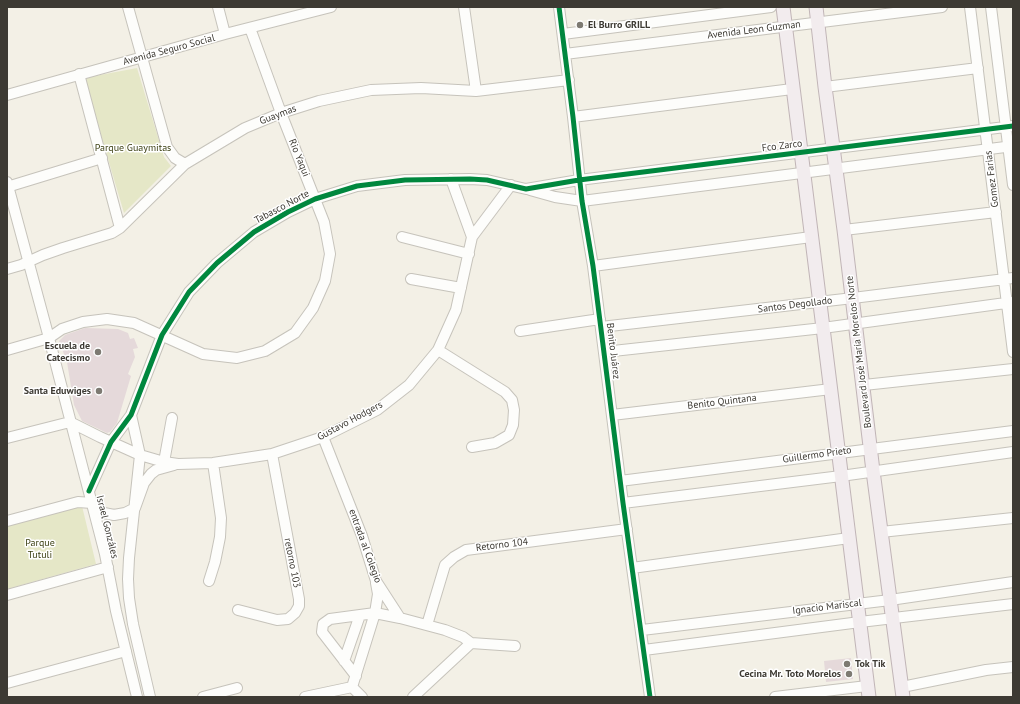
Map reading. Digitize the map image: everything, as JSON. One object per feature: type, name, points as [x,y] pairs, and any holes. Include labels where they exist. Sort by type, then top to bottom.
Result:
[{"type":"main road","points":[[783,7],[868,691]]},
{"type":"main road","name":"Boulevard José María Morelos Norte","points":[[816,7],[881,532],[903,692]]},
{"type":"street","points":[[128,7],[167,146],[175,158],[185,164]]},
{"type":"street","points":[[218,7],[225,34]]},
{"type":"street","name":"Avenida Seguro Social","points":[[7,95],[225,34],[331,7]]},
{"type":"street","points":[[464,7],[476,91]]},
{"type":"street","name":"Benito Juárez","points":[[559,7],[569,80],[582,201],[593,266],[620,481],[642,630],[650,697]]},
{"type":"street","name":"Avenida Leon Guzman","points":[[562,34],[770,7]]},
{"type":"street","name":"Avenida Leon Guzman","points":[[565,54],[942,7]]},
{"type":"street","name":"Gomez Farias","points":[[970,7],[996,212],[1009,278],[1013,352]]},
{"type":"street","name":"Gomez Farias","points":[[991,7],[1010,127],[1013,185]]},
{"type":"street","name":"Rio Yaqui","points":[[7,350],[49,338],[62,328],[83,322],[107,319],[134,323],[203,354],[237,358],[265,351],[295,333],[314,308],[325,281],[330,254],[324,222],[281,113],[250,28]]},
{"type":"street","points":[[825,87],[978,68]]},
{"type":"street","points":[[79,74],[120,228]]},
{"type":"street","name":"Guaymas","points":[[7,269],[28,262],[42,255],[112,233],[120,228],[185,164],[245,128],[281,113],[319,101],[371,90],[421,88],[476,91],[569,80]]},
{"type":"street","points":[[573,117],[792,89]]},
{"type":"street","name":"Fco Zarco","points":[[580,180],[1010,127]]},
{"type":"street","points":[[526,189],[555,197],[582,201],[1011,147]]},
{"type":"street","points":[[7,185],[102,158]]},
{"type":"street","points":[[451,179],[472,237]]},
{"type":"street","name":"Tabasco Norte","points":[[89,491],[110,442],[131,415],[162,335],[189,292],[216,264],[254,232],[288,212],[315,199],[357,186],[405,180],[451,179],[487,180],[526,189],[580,180]]},
{"type":"street","name":"Israel Gonzáles","points":[[7,185],[89,491],[108,567],[116,611],[137,697]]},
{"type":"street","name":"Gustavo Hodgers","points":[[70,422],[140,455],[164,462],[178,464],[213,463],[272,454],[323,437],[377,410],[410,385],[438,350],[456,310],[472,237],[511,185]]},
{"type":"street","points":[[844,230],[996,212]]},
{"type":"street","points":[[402,237],[469,254]]},
{"type":"street","points":[[593,266],[812,237]]},
{"type":"street","name":"Santos Degollado","points":[[520,331],[820,302],[1009,278]]},
{"type":"street","points":[[411,279],[461,288]]},
{"type":"street","points":[[604,352],[823,328],[1010,303]]},
{"type":"street","points":[[438,350],[506,392],[512,400],[514,410],[513,425],[509,436],[495,443],[472,448]]},
{"type":"street","points":[[864,385],[1013,369]]},
{"type":"street","name":"Benito Quintana","points":[[612,415],[831,389]]},
{"type":"street","points":[[131,415],[140,455],[135,508]]},
{"type":"street","points":[[164,462],[172,418]]},
{"type":"street","points":[[7,438],[70,422]]},
{"type":"street","name":"Guillermo Prieto","points":[[620,481],[1013,431]]},
{"type":"street","name":"entrada al Colegio","points":[[323,437],[362,536],[376,581],[400,618]]},
{"type":"street","points":[[623,503],[841,476],[1013,452]]},
{"type":"street","name":"retorno 103","points":[[238,610],[277,620],[288,619],[296,613],[299,606],[299,598],[272,454]]},
{"type":"street","points":[[209,581],[215,562],[220,537],[221,518],[213,463]]},
{"type":"street","points":[[7,521],[78,502],[92,503],[104,513],[114,515],[125,513],[135,508],[147,478],[156,470],[178,464]]},
{"type":"street","name":"Israel Gonzáles","points":[[135,508],[129,558],[129,598],[133,624],[150,697]]},
{"type":"street","points":[[881,532],[1013,518]]},
{"type":"street","name":"Retorno 104","points":[[427,625],[445,565],[454,557],[466,550],[627,529]]},
{"type":"street","points":[[632,568],[849,538]]},
{"type":"street","points":[[7,595],[108,567]]},
{"type":"street","points":[[352,687],[375,613],[378,594],[376,581]]},
{"type":"street","name":"Ignacio Mariscal","points":[[642,630],[890,600],[1013,582]]},
{"type":"street","name":"Ignacio Mariscal","points":[[644,650],[1013,604]]},
{"type":"street","points":[[356,676],[322,632],[323,624],[330,619],[375,613],[445,630],[463,637],[471,643],[515,646]]},
{"type":"street","points":[[344,661],[360,615]]},
{"type":"street","points":[[413,697],[471,643]]},
{"type":"street","points":[[7,683],[126,651]]},
{"type":"street","points":[[903,692],[986,670],[1013,667]]},
{"type":"street","points":[[305,697],[352,687]]},
{"type":"street","points":[[352,687],[362,697]]},
{"type":"street","points":[[203,697],[237,688]]},
{"type":"street","points":[[775,697],[868,691]]},
{"type":"green space","name":"Parque Guaymitas","points":[[137,68],[164,157],[171,166],[124,213],[84,78]]},
{"type":"green space","name":"Parque Tutuli","points":[[82,506],[96,564],[7,589],[7,525]]},
{"type":"building","points":[[85,328],[118,329],[128,333],[130,339],[134,338],[138,348],[133,349],[135,357],[128,374],[131,376],[117,423],[110,432],[107,433],[82,421],[74,405],[67,362],[59,341],[65,335]]},
{"type":"building","points":[[851,658],[853,679],[826,682],[824,661]]},
{"type":"cycle path","points":[[559,7],[582,201],[593,266],[623,503],[650,697]]},
{"type":"cycle path","points":[[89,491],[111,442],[131,415],[162,335],[189,292],[217,263],[254,232],[288,212],[315,199],[357,186],[405,180],[487,180],[526,189],[579,180],[1013,126]]},
{"type":"place","name":"El Burro GRILL","points":[[580,25]]},
{"type":"place","name":"Escuela de Catecismo","points":[[98,352]]},
{"type":"place","name":"Santa Eduwiges","points":[[99,391]]},
{"type":"place","name":"Tok Tik","points":[[847,664]]},
{"type":"place","name":"Cecina Mr. Toto Morelos","points":[[849,674]]}]
